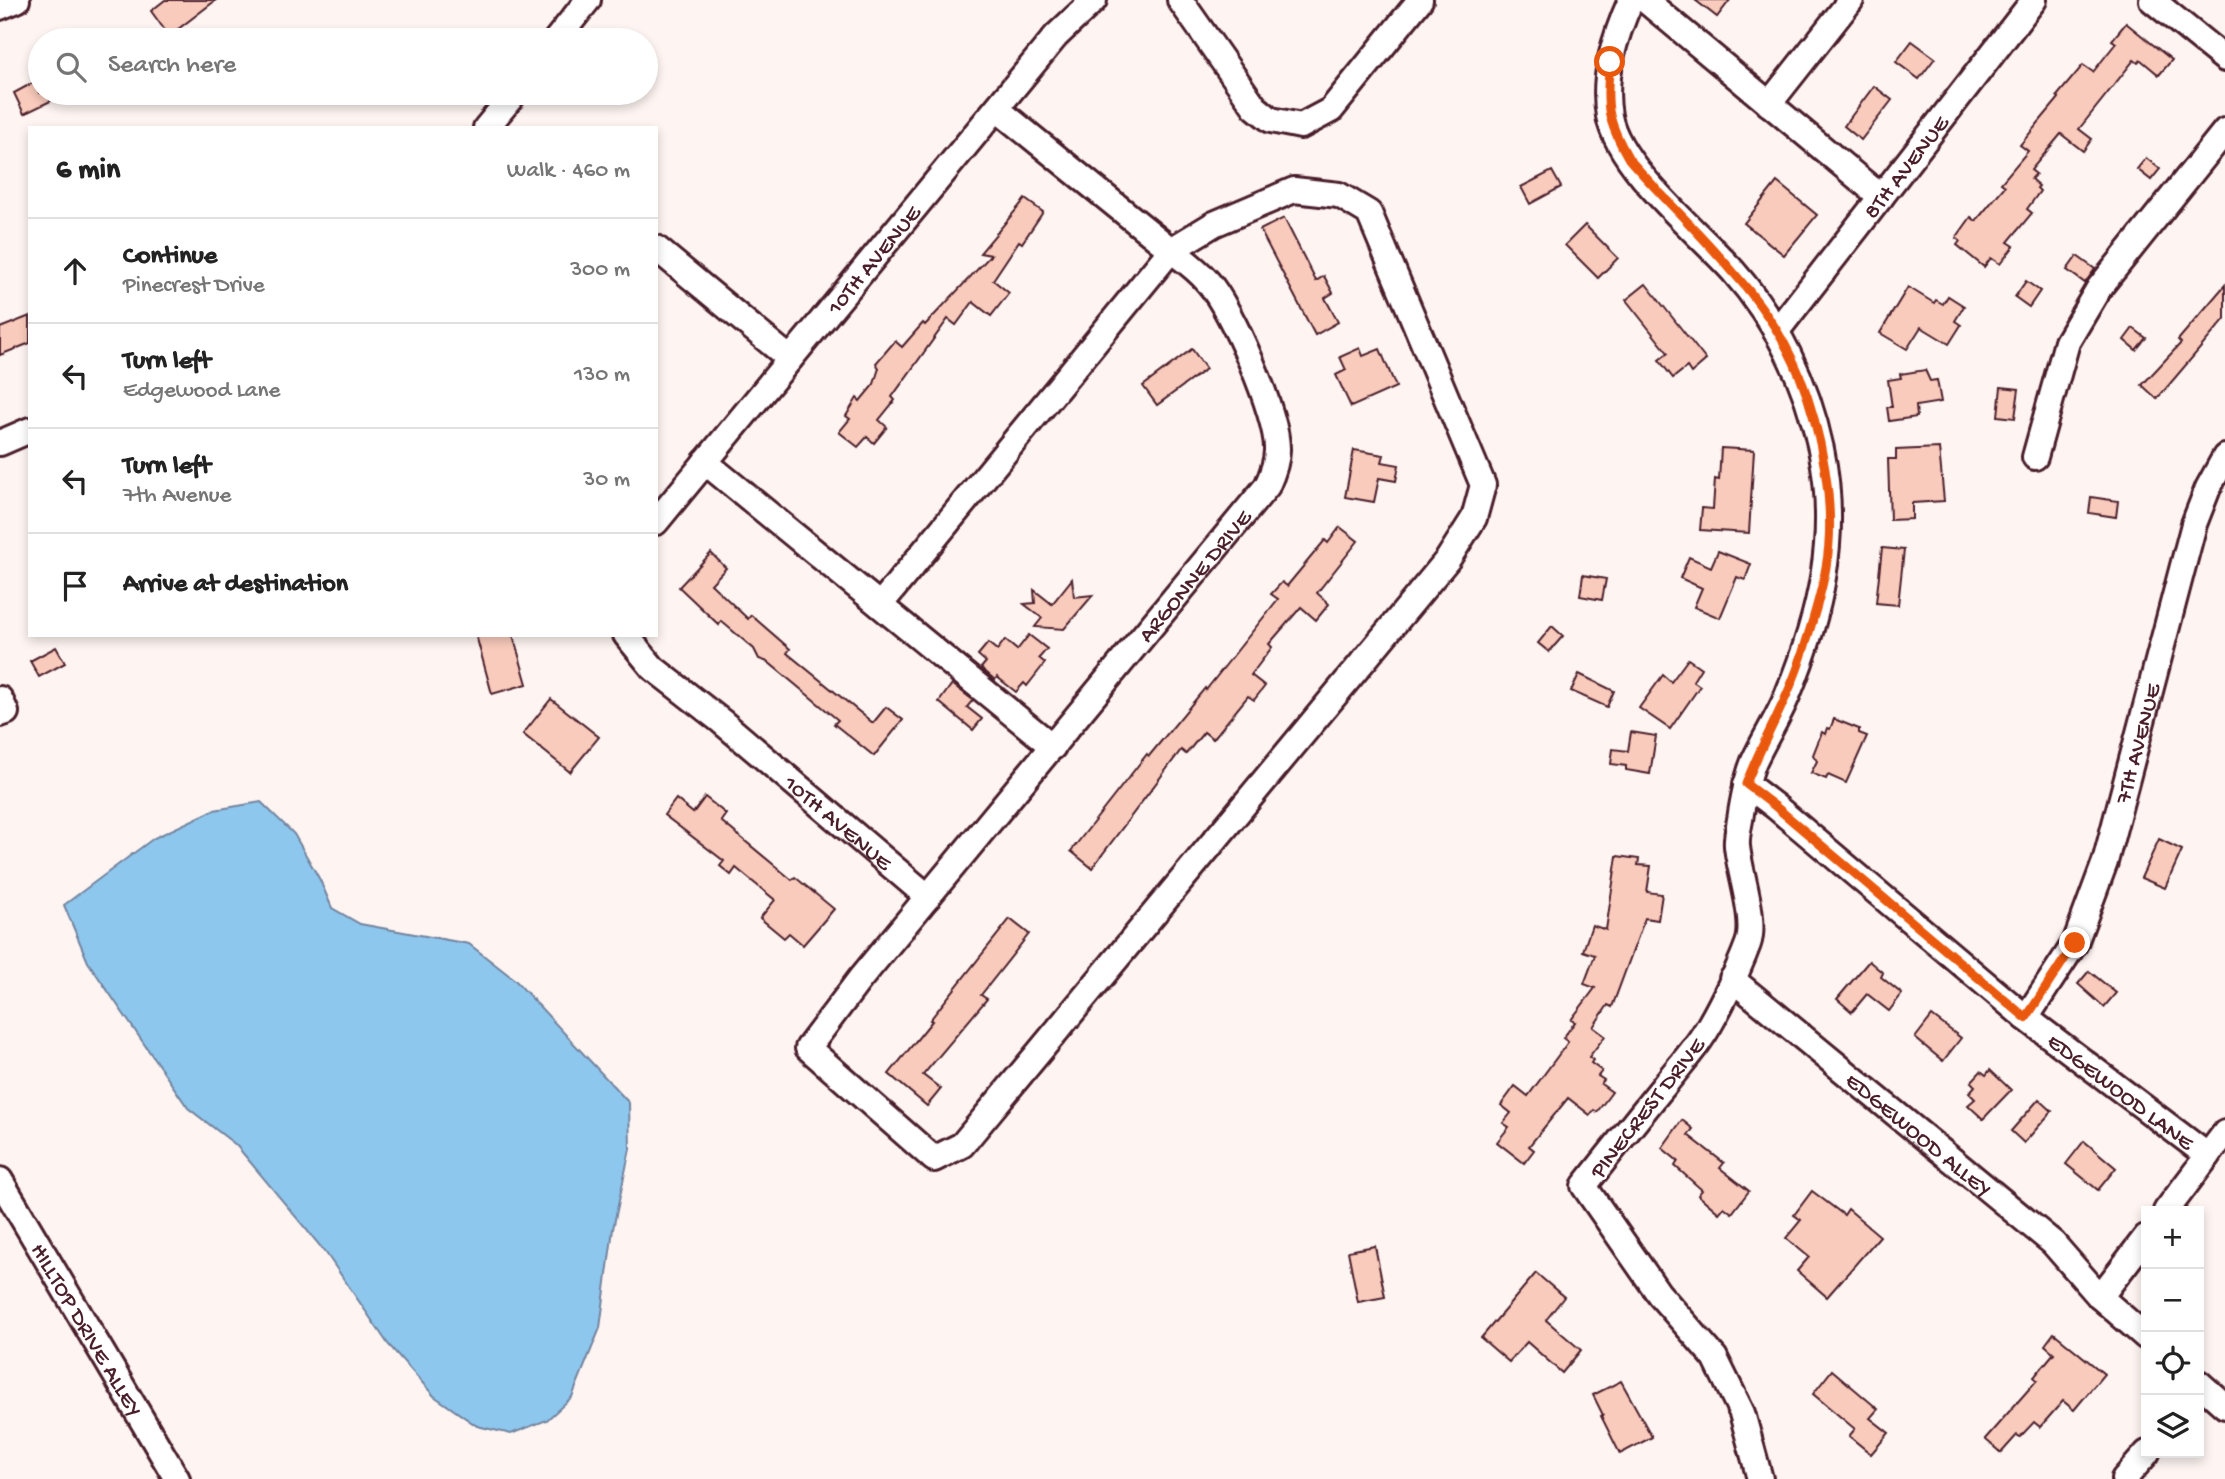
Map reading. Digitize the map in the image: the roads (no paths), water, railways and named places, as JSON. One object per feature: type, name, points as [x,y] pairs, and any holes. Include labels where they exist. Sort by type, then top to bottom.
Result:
[{"type":"street","points":[[0,7],[18,0]]},
{"type":"street","points":[[566,28],[588,0]]},
{"type":"street","name":"10TH AVENUE","points":[[658,520],[1055,36],[1094,0]]},
{"type":"street","points":[[1180,0],[1255,107],[1271,120],[1301,126],[1331,110],[1420,0]]},
{"type":"street","name":"PINECREST DRIVE","points":[[1631,0],[1620,23],[1610,62],[1607,92],[1609,119],[1629,159],[1734,273],[1776,332],[1798,373],[1821,447],[1827,498],[1827,565],[1800,660],[1786,698],[1754,761],[1746,784],[1737,844],[1747,893],[1750,940],[1702,1038],[1584,1186],[1659,1294],[1715,1358],[1742,1413],[1760,1479]]},
{"type":"street","points":[[1645,0],[1881,197]]},
{"type":"street","points":[[1769,104],[1850,0]]},
{"type":"street","name":"8TH AVENUE","points":[[1776,332],[2034,0]]},
{"type":"street","points":[[2152,0],[2225,60]]},
{"type":"street","points":[[496,124],[508,105]]},
{"type":"street","name":"ARGONNE DRIVE","points":[[997,109],[1203,277],[1225,306],[1270,410],[1277,449],[1273,472],[1267,486],[860,979],[808,1048],[934,1159],[962,1145],[1448,559],[1474,518],[1483,485],[1369,213],[1339,195],[1294,190],[1214,225],[1171,250]]},
{"type":"street","points":[[2035,457],[2067,342],[2099,288],[2225,131]]},
{"type":"street","points":[[658,250],[790,359]]},
{"type":"street","points":[[880,605],[1171,250]]},
{"type":"street","points":[[0,443],[28,431]]},
{"type":"street","name":"7TH AVENUE","points":[[2026,1018],[2075,943],[2105,862],[2194,524],[2216,495],[2225,457]]},
{"type":"street","points":[[705,462],[1053,747]]},
{"type":"street","name":"10TH AVENUE","points":[[627,637],[653,668],[720,720],[928,897]]},
{"type":"street","name":"EDGEWOOD LANE","points":[[1746,784],[2026,1018],[2208,1156]]},
{"type":"street","name":"EDGEWOOD ALLEY","points":[[1732,978],[2043,1235],[2100,1297]]},
{"type":"street","points":[[2170,1206],[2225,1133]]},
{"type":"street","name":"HILLTOP DRIVE ALLEY","points":[[0,1180],[177,1479]]},
{"type":"street","points":[[2141,1244],[2100,1297],[2141,1333]]},
{"type":"street","points":[[2204,1389],[2225,1406]]},
{"type":"street","points":[[2124,1479],[2143,1458]]},
{"type":"water","points":[[261,802],[294,834],[320,880],[332,908],[360,924],[469,944],[515,980],[629,1103],[630,1149],[613,1229],[600,1328],[572,1397],[547,1420],[511,1434],[477,1426],[434,1396],[388,1344],[326,1253],[236,1145],[188,1108],[88,962],[64,905],[154,838],[214,810]]}]
